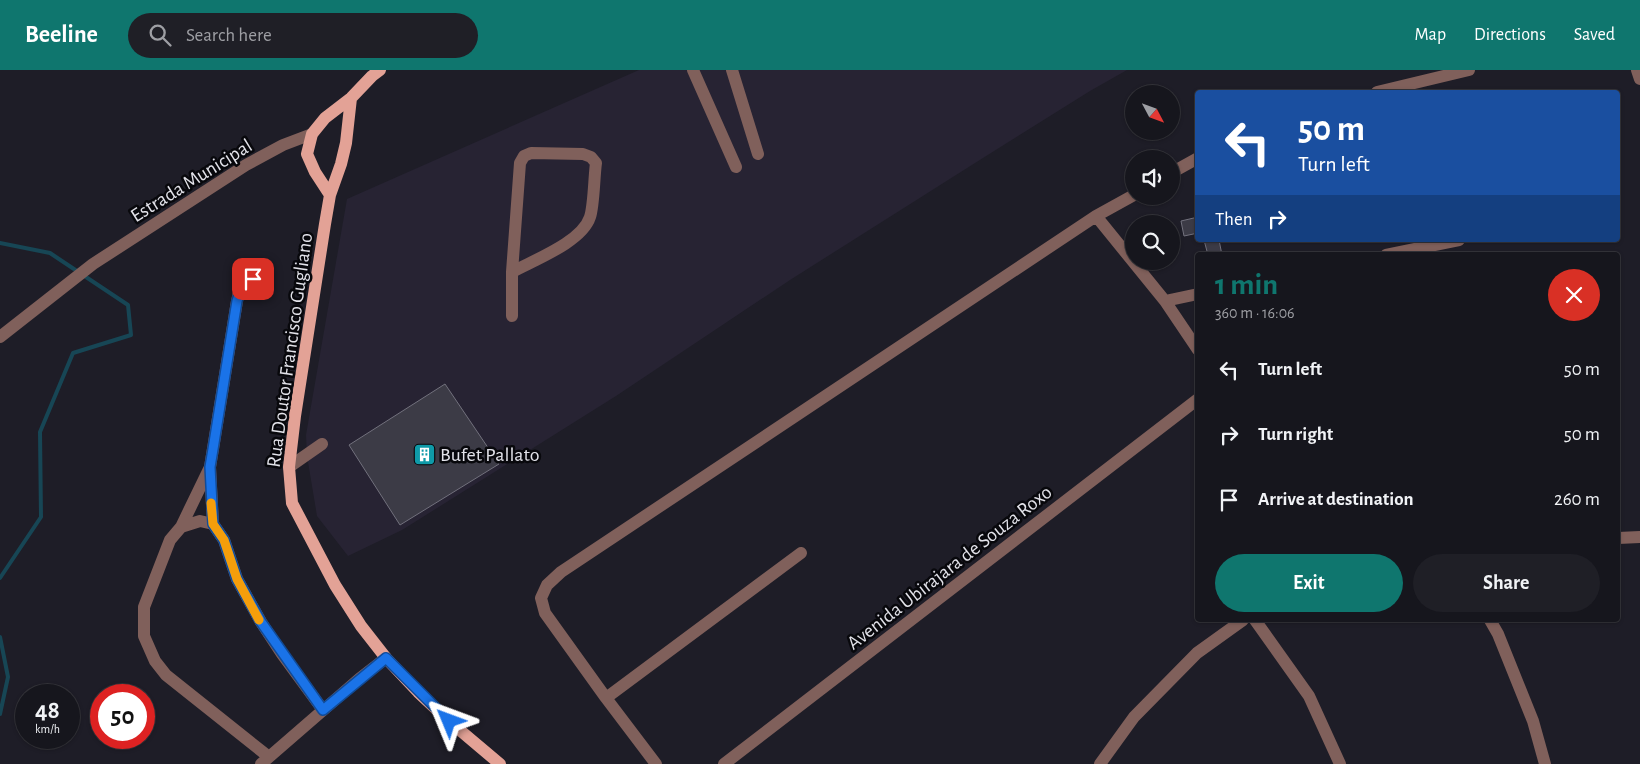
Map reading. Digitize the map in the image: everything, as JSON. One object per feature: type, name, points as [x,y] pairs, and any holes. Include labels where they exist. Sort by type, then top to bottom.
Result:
[{"type":"main road","points":[[330,195],[315,172],[307,154],[312,134],[325,118],[351,98],[380,70]]},
{"type":"main road","name":"Rua Doutor Francisco Gugliano","points":[[351,98],[346,143],[330,195],[295,416],[289,467],[292,502],[335,585],[361,626],[386,658],[449,721],[500,764]]},
{"type":"street","points":[[693,70],[736,167]]},
{"type":"street","points":[[732,70],[758,154]]},
{"type":"street","points":[[1386,90],[1469,70]]},
{"type":"street","points":[[1637,70],[1640,79]]},
{"type":"street","name":"Estrada Municipal","points":[[0,337],[93,264],[246,165],[312,134]]},
{"type":"street","points":[[512,272],[569,241],[583,229],[590,217],[596,163],[591,157],[583,154],[530,154],[524,156],[520,163],[512,272],[512,316]]},
{"type":"street","points":[[1180,168],[1195,160]]},
{"type":"street","points":[[656,764],[545,613],[541,598],[547,585],[569,566],[1096,216],[1125,199]]},
{"type":"street","points":[[1096,216],[1165,300],[1195,345]]},
{"type":"street","points":[[1401,252],[1449,242]]},
{"type":"street","points":[[253,279],[240,292],[237,301],[210,467],[213,524],[224,540],[237,579],[261,622],[323,710]]},
{"type":"street","points":[[1165,300],[1195,295]]},
{"type":"street","name":"Avenida Ubirajara de Souza Roxo","points":[[724,764],[1195,401]]},
{"type":"street","points":[[289,467],[322,444]]},
{"type":"street","points":[[210,467],[181,527],[170,540],[144,607],[144,636],[155,661],[166,675],[265,760],[386,658]]},
{"type":"street","points":[[181,527],[200,521],[213,524]]},
{"type":"street","points":[[1620,538],[1640,537]]},
{"type":"street","points":[[606,698],[801,553]]},
{"type":"street","points":[[1100,764],[1134,717],[1198,653],[1240,622]]},
{"type":"street","points":[[1256,622],[1309,696],[1340,764]]},
{"type":"street","points":[[1491,622],[1498,634],[1533,721],[1545,764]]},
{"type":"shaded area","points":[[639,70],[1127,70],[1090,91],[790,280],[616,396],[402,530],[348,556],[317,516],[307,456],[306,435],[347,199]]},
{"type":"building","points":[[1195,218],[1195,234],[1184,236],[1181,221]]},
{"type":"building","points":[[1205,242],[1219,242],[1221,252],[1207,252]]},
{"type":"building","name":"Bufet Pallato","points":[[445,384],[499,464],[400,525],[349,445]]},
{"type":"waterway","points":[[0,243],[50,253],[128,305],[131,335],[73,353],[40,432],[41,517],[0,578]]},
{"type":"waterway","points":[[0,637],[8,677],[0,714]]},
{"type":"slow traffic","points":[[211,503],[213,524],[224,540],[237,579],[259,620]]},
{"type":"place","name":"Bufet Pallato","points":[[424,454]]},
{"type":"route","points":[[253,279],[240,292],[237,301],[210,467],[213,524],[224,540],[237,579],[261,622],[282,654],[323,710],[386,658],[449,721]]}]
